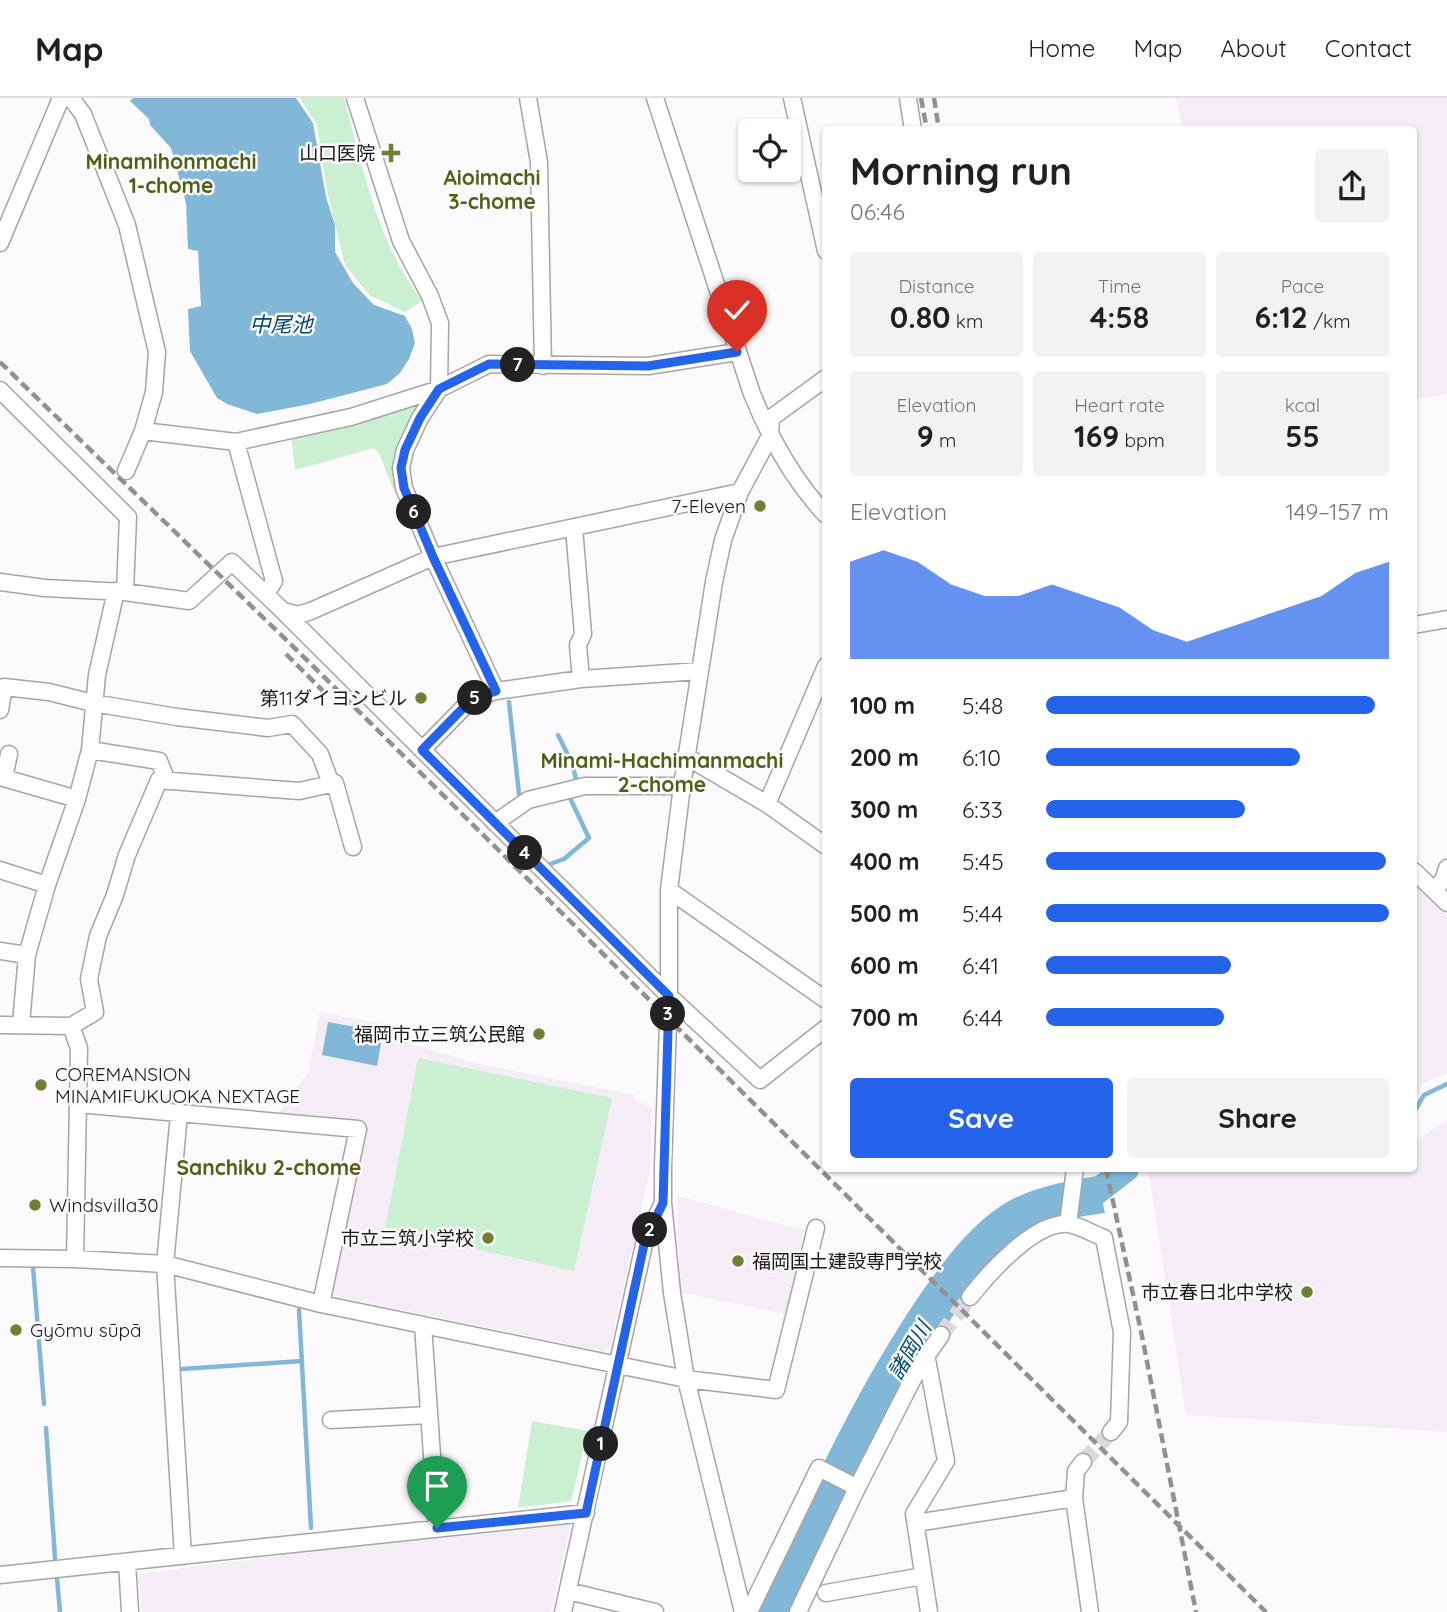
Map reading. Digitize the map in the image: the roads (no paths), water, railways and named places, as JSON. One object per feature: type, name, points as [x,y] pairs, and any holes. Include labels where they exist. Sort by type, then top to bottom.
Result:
[{"type":"street","points":[[0,243],[61,98]]},
{"type":"street","points":[[71,98],[83,114],[127,225],[157,352],[154,392],[143,432],[126,471]]},
{"type":"street","points":[[355,98],[401,241],[430,296],[440,323],[439,389],[420,418],[405,450],[401,468],[404,488],[496,691]]},
{"type":"street","points":[[528,98],[538,162],[544,366]]},
{"type":"street","points":[[655,98],[737,352],[770,436],[807,493],[822,510]]},
{"type":"street","points":[[792,98],[822,233]]},
{"type":"street","points":[[908,98],[913,126]]},
{"type":"street","points":[[143,432],[236,442],[351,417],[439,389],[489,364],[648,366],[737,352]]},
{"type":"street","points":[[743,1612],[686,1378],[672,1293],[663,1203],[669,890],[682,786],[723,540],[740,492],[770,436],[771,418],[822,381]]},
{"type":"street","points":[[0,390],[128,517],[121,592],[97,675],[90,750],[27,955],[21,1024]]},
{"type":"street","points":[[236,442],[274,581],[267,593]]},
{"type":"street","points":[[283,611],[298,615],[311,611],[433,557],[740,492]]},
{"type":"street","points":[[574,528],[583,634],[578,645],[581,679]]},
{"type":"street","points":[[0,582],[46,588],[121,592],[189,601],[232,562],[267,593],[669,996],[760,1080],[822,1031]]},
{"type":"street","points":[[1417,624],[1447,619]]},
{"type":"street","points":[[422,750],[472,699],[496,691],[581,679],[700,671]]},
{"type":"street","points":[[766,804],[822,675]]},
{"type":"street","points":[[0,710],[5,687],[49,692],[93,703],[268,728],[292,724],[320,754],[331,784]]},
{"type":"street","points":[[90,750],[159,761],[167,781]]},
{"type":"street","points":[[9,754],[4,778],[77,799]]},
{"type":"street","points":[[687,757],[766,804],[822,843]]},
{"type":"street","points":[[0,1025],[71,1026],[95,1012],[89,979],[98,936],[115,895],[127,855],[159,780],[299,791],[335,783],[353,847]]},
{"type":"street","points":[[495,823],[528,800],[585,786],[682,786]]},
{"type":"street","points":[[0,870],[47,885]]},
{"type":"street","points":[[1417,873],[1443,879],[1447,904]]},
{"type":"street","points":[[669,890],[822,997]]},
{"type":"street","points":[[0,951],[27,955]]},
{"type":"street","points":[[71,1026],[79,1048],[75,1259]]},
{"type":"street","points":[[78,1104],[358,1129],[321,1304]]},
{"type":"street","points":[[179,1114],[165,1264],[183,1556]]},
{"type":"street","points":[[1068,1224],[1075,1172]]},
{"type":"street","points":[[564,1612],[645,1240],[663,1203]]},
{"type":"street","points":[[970,1297],[988,1274],[1015,1248],[1049,1229],[1068,1224],[1104,1238],[1122,1332],[1119,1422],[1111,1432]]},
{"type":"street","points":[[0,1258],[165,1264],[321,1304],[686,1378],[776,1390],[816,1228]]},
{"type":"street","points":[[424,1325],[437,1528]]},
{"type":"street","points":[[799,1612],[857,1488],[926,1354],[941,1335]]},
{"type":"street","points":[[926,1354],[946,1461],[914,1514],[929,1612]]},
{"type":"street","points":[[331,1420],[429,1415]]},
{"type":"street","points":[[1083,1462],[1076,1471],[1074,1498],[1090,1612]]},
{"type":"street","points":[[749,1612],[819,1468],[856,1487]]},
{"type":"street","points":[[916,1523],[1074,1498]]},
{"type":"street","points":[[0,1575],[586,1513]]},
{"type":"street","points":[[127,1562],[130,1612]]},
{"type":"street","points":[[826,1593],[923,1576]]},
{"type":"street","points":[[568,1591],[655,1612]]},
{"type":"water","name":"中尾池","points":[[133,98],[296,98],[313,123],[326,197],[335,225],[335,252],[353,283],[374,305],[405,316],[412,329],[415,343],[400,373],[387,384],[310,404],[257,414],[217,398],[190,351],[188,309],[201,306],[198,251],[188,249],[186,203],[171,148],[150,125],[149,119],[130,101]]},
{"type":"water","points":[[328,1022],[383,1032],[377,1066],[322,1055]]},
{"type":"water","points":[[1097,1176],[1105,1213],[1028,1231],[1006,1245],[1009,1249],[987,1265],[912,1377],[795,1612],[753,1612],[850,1411],[919,1296],[946,1259],[977,1225],[1001,1206],[1048,1186]]},
{"type":"waterway","points":[[509,702],[519,794]]},
{"type":"waterway","points":[[558,735],[572,763],[577,783]]},
{"type":"waterway","points":[[545,866],[564,859],[589,838],[570,798]]},
{"type":"waterway","points":[[1417,1107],[1424,1095],[1447,1084]]},
{"type":"waterway","name":"諸岡川","points":[[1067,1202],[1095,1193],[1122,1172]]},
{"type":"waterway","points":[[33,1267],[44,1404]]},
{"type":"waterway","points":[[299,1310],[311,1528]]},
{"type":"waterway","points":[[182,1369],[302,1361]]},
{"type":"waterway","points":[[46,1428],[55,1558]]},
{"type":"waterway","points":[[57,1578],[60,1612]]},
{"type":"tunnel","points":[[941,1335],[970,1297]]},
{"type":"tunnel","points":[[1083,1462],[1111,1432]]},
{"type":"railway","points":[[921,98],[926,126]]},
{"type":"railway","points":[[934,98],[938,126]]},
{"type":"railway","points":[[0,362],[311,664],[822,1171]]},
{"type":"railway","points":[[286,654],[326,694]]},
{"type":"railway","points":[[823,1172],[1266,1612]]},
{"type":"railway","points":[[1107,1172],[1196,1612]]},
{"type":"place","name":"山口医院","points":[[391,153]]},
{"type":"place","name":"7-Eleven","points":[[760,506]]},
{"type":"place","name":"第11ダイヨシビル","points":[[421,698]]},
{"type":"place","name":"福岡市立三筑公民館","points":[[539,1034]]},
{"type":"place","name":"COREMANSION MINAMIFUKUOKA NEXTAGE","points":[[41,1085]]},
{"type":"place","name":"Windsvilla30","points":[[35,1205]]},
{"type":"place","name":"市立三筑小学校","points":[[488,1238]]},
{"type":"place","name":"福岡国土建設専門学校","points":[[738,1261]]},
{"type":"place","name":"市立春日北中学校","points":[[1307,1292]]},
{"type":"place","name":"Gyōmu sūpā","points":[[16,1330]]},
{"type":"district","name":"Minamihonmachi 1-chome","points":[[171,173]]},
{"type":"district","name":"Aioimachi 3-chome","points":[[492,189]]},
{"type":"district","name":"Minami-Hachimanmachi 2-chome","points":[[662,772]]},
{"type":"district","name":"Sanchiku 2-chome","points":[[269,1167]]}]
